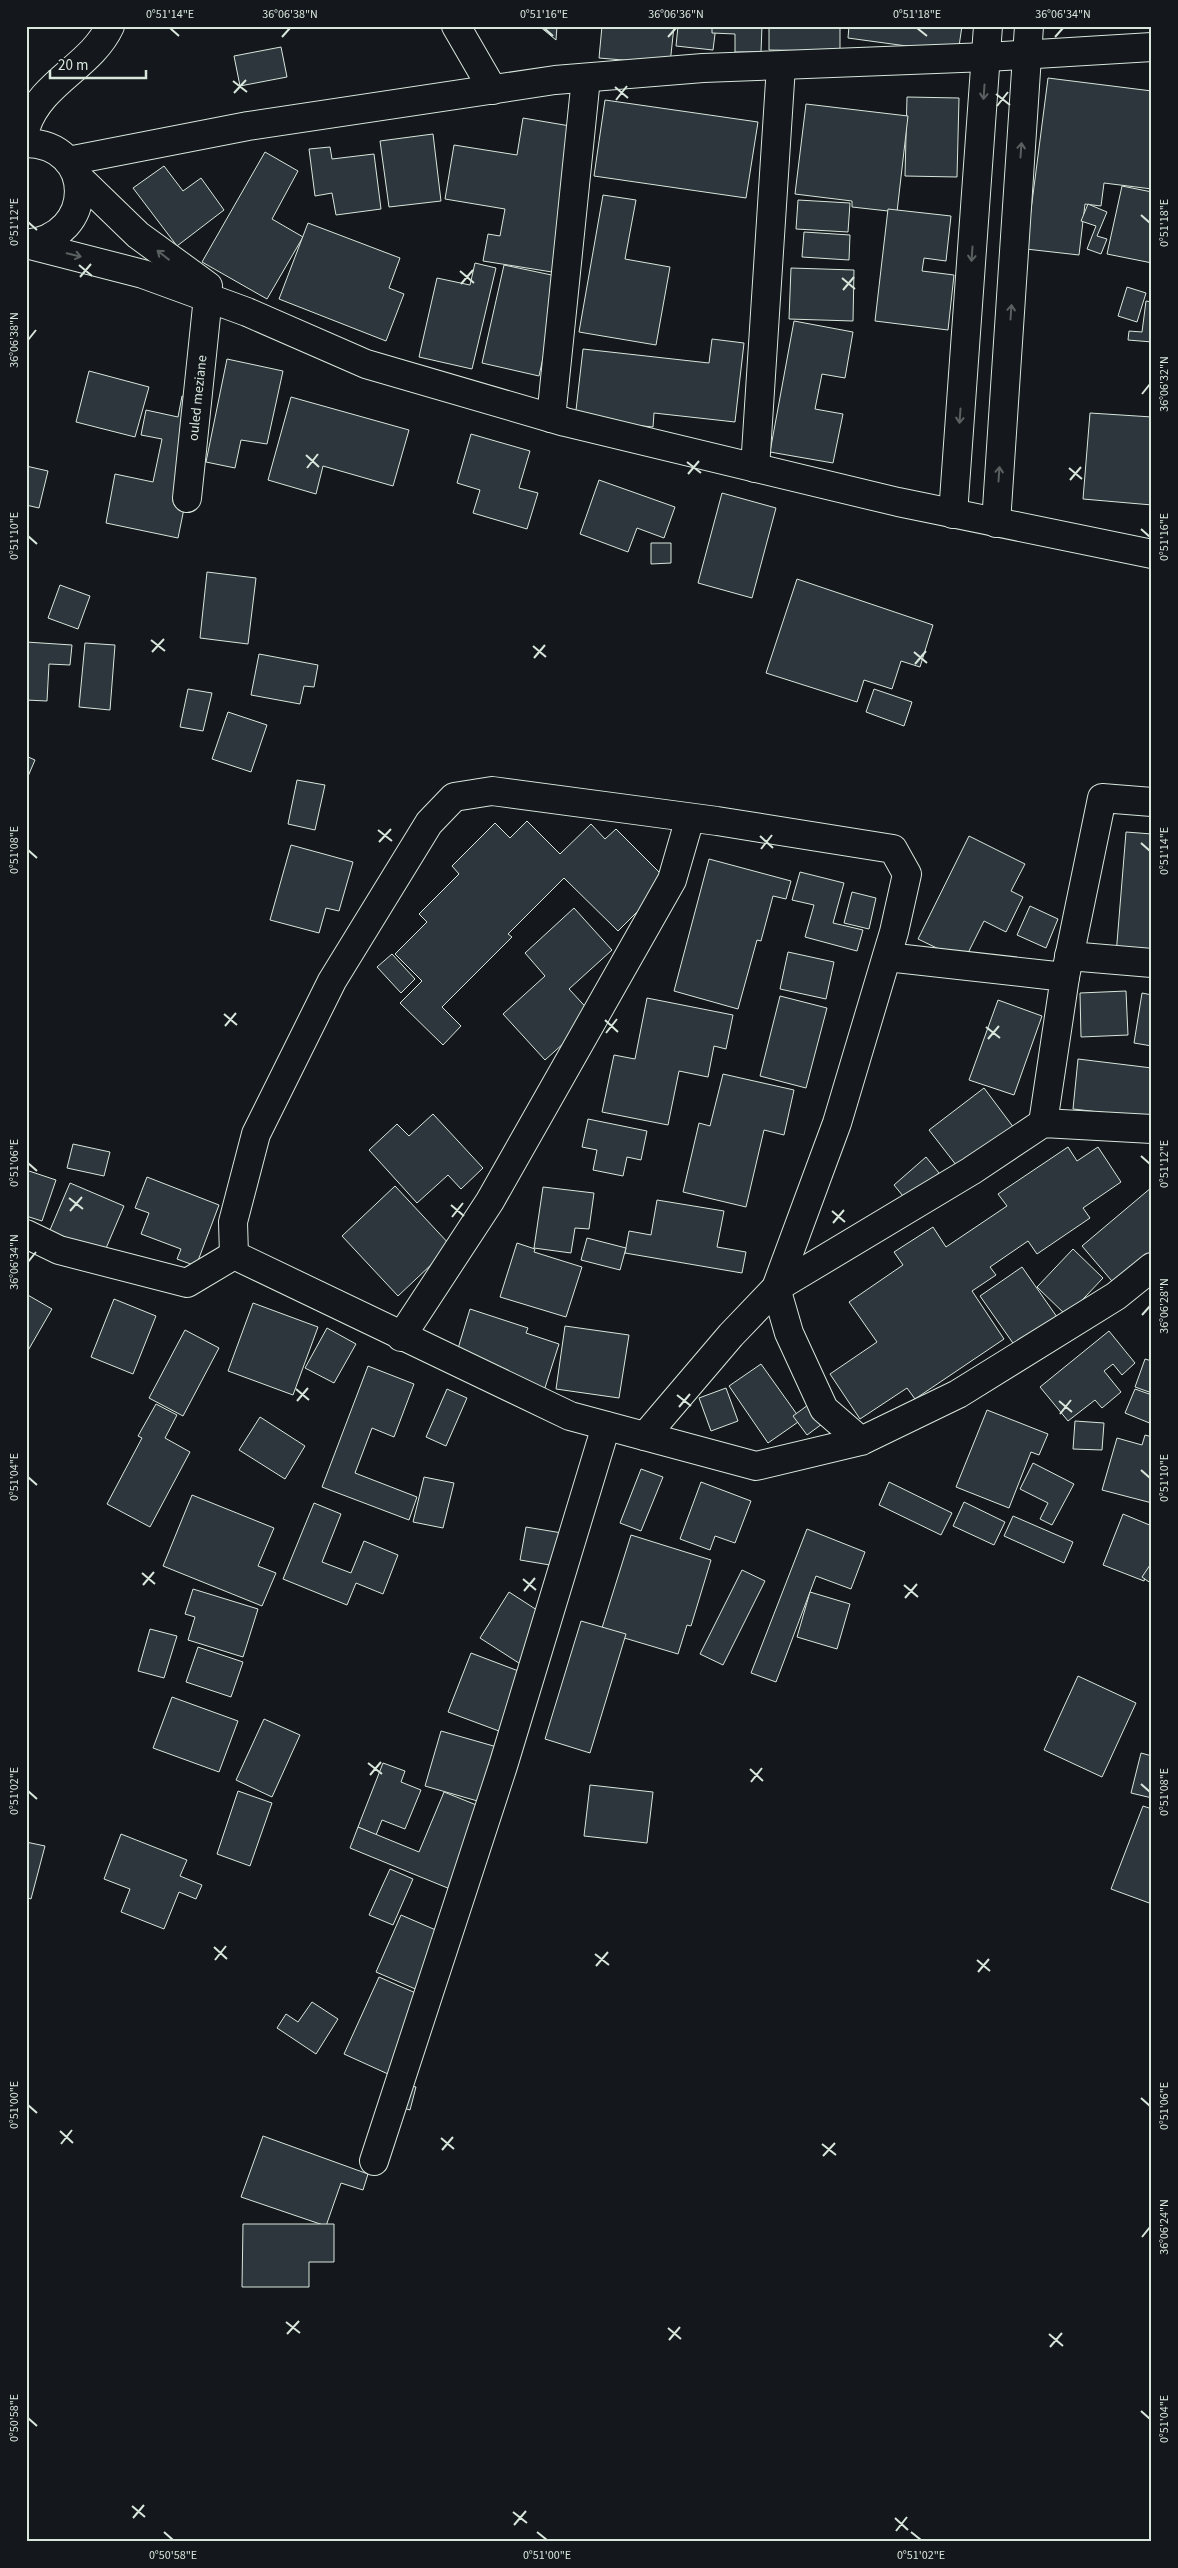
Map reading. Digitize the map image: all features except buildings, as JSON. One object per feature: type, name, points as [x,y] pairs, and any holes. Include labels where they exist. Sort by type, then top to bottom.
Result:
[{"type":"street","points":[[26,127],[38,104],[51,88],[90,54],[110,26]]},
{"type":"street","points":[[456,26],[493,90]]},
{"type":"street","points":[[953,514],[988,26]]},
{"type":"street","points":[[996,522],[1029,26]]},
{"type":"street","points":[[73,168],[248,126],[555,80],[703,68],[987,57],[1152,47]]},
{"type":"street","points":[[755,468],[781,66]]},
{"type":"street","points":[[551,418],[586,78]]},
{"type":"street","points":[[26,143],[39,143],[55,149],[138,235],[171,261],[247,312]]},
{"type":"street","points":[[26,244],[54,237],[65,229],[79,204],[80,190],[73,168]]},
{"type":"street","points":[[26,244],[127,269],[247,312],[366,364],[551,418],[953,514],[1151,554],[1152,550]]},
{"type":"street","name":"ouled meziane","points":[[187,498],[208,297]]},
{"type":"street","points":[[234,1255],[233,1222],[256,1134],[332,981],[429,823],[454,796],[492,791],[690,818],[893,849],[907,874],[887,957],[837,1123],[776,1288],[789,1333],[824,1409],[861,1441]]},
{"type":"street","points":[[1043,1123],[1067,967],[1102,798],[1152,802]]},
{"type":"street","points":[[401,1337],[490,1201],[672,880],[690,818]]},
{"type":"street","points":[[887,957],[1067,967],[1152,963]]},
{"type":"street","points":[[645,1436],[731,1335],[776,1288],[971,1171],[1043,1123],[1152,1129]]},
{"type":"street","points":[[26,1234],[60,1250],[187,1283],[234,1255]]},
{"type":"street","points":[[234,1255],[401,1337],[570,1416],[756,1466],[861,1441],[958,1394],[1116,1296],[1152,1267]]},
{"type":"street","points":[[374,2161],[503,1766],[606,1426]]}]
